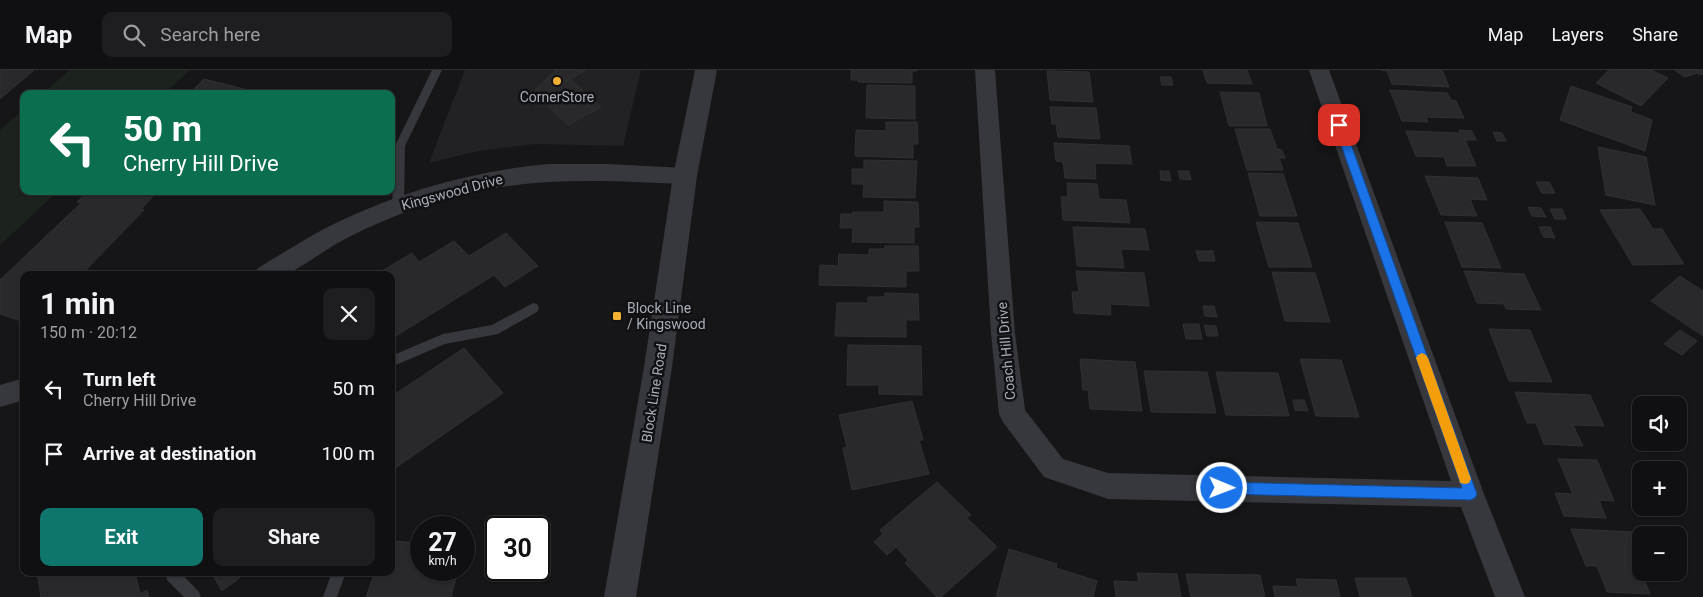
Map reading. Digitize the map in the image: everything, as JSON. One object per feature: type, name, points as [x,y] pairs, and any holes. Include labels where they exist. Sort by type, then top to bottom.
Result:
[{"type":"street","name":"Block Line Road","points":[[620,597],[658,367],[685,176],[706,70]]},
{"type":"street","name":"Coach Hill Drive","points":[[985,70],[1004,333],[1012,414],[1054,468],[1108,486],[1470,494]]},
{"type":"street","points":[[1319,70],[1470,494],[1510,597]]},
{"type":"street","name":"Kingswood Drive","points":[[273,271],[348,227],[398,206],[474,184],[528,174],[567,172],[685,176]]},
{"type":"street","points":[[0,396],[20,390]]},
{"type":"lane","points":[[398,206],[400,146],[437,70]]},
{"type":"lane","points":[[395,360],[443,339],[494,330],[532,308]]},
{"type":"lane","points":[[173,576],[194,597]]},
{"type":"lane","points":[[330,597],[338,576]]},
{"type":"shaded area","points":[[70,70],[190,70],[168,90],[47,90]]},
{"type":"shaded area","points":[[465,70],[641,70],[623,146],[535,144],[478,151],[429,163]]},
{"type":"shaded area","points":[[20,112],[20,195],[54,195],[0,245],[0,130]]},
{"type":"building","points":[[0,70],[34,70],[0,99]]},
{"type":"building","points":[[556,70],[586,70],[541,95],[535,90]]},
{"type":"building","points":[[851,70],[917,71],[912,71],[912,83],[858,82],[858,80],[851,80]]},
{"type":"building","points":[[1203,70],[1247,70],[1252,84],[1207,83]]},
{"type":"building","points":[[1381,70],[1442,70],[1449,87],[1392,84],[1387,71]]},
{"type":"building","points":[[1609,70],[1651,70],[1668,78],[1641,106],[1596,83]]},
{"type":"building","points":[[1675,70],[1703,70],[1703,74],[1700,75],[1698,73],[1684,77]]},
{"type":"building","points":[[1047,71],[1089,72],[1093,102],[1050,100]]},
{"type":"building","points":[[1160,77],[1171,77],[1173,85],[1162,85]]},
{"type":"building","points":[[204,79],[248,90],[193,90]]},
{"type":"building","points":[[570,79],[601,107],[568,125],[538,96]]},
{"type":"building","points":[[867,85],[915,86],[915,119],[866,118]]},
{"type":"building","points":[[1571,86],[1632,107],[1631,112],[1652,120],[1645,151],[1560,120]]},
{"type":"building","points":[[1390,90],[1447,93],[1451,100],[1456,101],[1464,118],[1426,117],[1428,122],[1402,121]]},
{"type":"building","points":[[1220,92],[1259,93],[1267,126],[1229,126]]},
{"type":"building","points":[[1050,107],[1096,108],[1100,139],[1058,137],[1056,124],[1052,124]]},
{"type":"building","points":[[886,122],[917,122],[918,144],[913,144],[913,158],[855,156],[856,130],[886,131]]},
{"type":"building","points":[[1235,129],[1270,129],[1277,149],[1282,150],[1285,158],[1279,158],[1283,170],[1247,170]]},
{"type":"building","points":[[1459,130],[1472,131],[1476,140],[1465,140],[1476,166],[1447,166],[1444,157],[1416,156],[1406,131],[1460,133]]},
{"type":"building","points":[[1493,132],[1502,133],[1506,141],[1497,141]]},
{"type":"building","points":[[1054,143],[1129,146],[1132,164],[1095,163],[1096,179],[1065,178],[1063,162],[1056,161]]},
{"type":"building","points":[[1598,147],[1646,157],[1655,205],[1606,195]]},
{"type":"building","points":[[864,160],[917,161],[915,198],[863,197],[864,184],[852,184],[852,169],[864,169]]},
{"type":"building","points":[[1160,171],[1169,171],[1171,181],[1161,180]]},
{"type":"building","points":[[1178,171],[1189,171],[1191,180],[1180,179]]},
{"type":"building","points":[[1248,173],[1283,174],[1297,216],[1260,216]]},
{"type":"building","points":[[1425,176],[1478,178],[1487,200],[1470,199],[1477,216],[1441,215]]},
{"type":"building","points":[[1536,182],[1549,182],[1555,193],[1542,193]]},
{"type":"building","points":[[1067,183],[1097,184],[1099,199],[1126,200],[1130,223],[1063,220],[1061,197],[1068,197]]},
{"type":"building","points":[[84,195],[154,195],[141,209],[144,210],[85,271],[20,271],[20,321],[0,314],[0,280],[81,203],[77,202]]},
{"type":"building","points":[[884,201],[918,202],[919,227],[914,227],[914,243],[852,242],[853,228],[840,228],[841,214],[884,212]]},
{"type":"building","points":[[1528,207],[1541,208],[1546,217],[1532,216]]},
{"type":"building","points":[[1550,209],[1562,209],[1566,219],[1555,219]]},
{"type":"building","points":[[1640,209],[1653,229],[1662,229],[1684,264],[1633,265],[1600,210]]},
{"type":"building","points":[[1256,222],[1298,223],[1312,267],[1269,267]]},
{"type":"building","points":[[1445,222],[1482,223],[1501,268],[1462,267]]},
{"type":"building","points":[[1073,227],[1145,229],[1149,250],[1121,249],[1124,268],[1077,266]]},
{"type":"building","points":[[1539,227],[1550,227],[1555,238],[1544,237]]},
{"type":"building","points":[[506,233],[538,266],[505,287],[494,275],[395,337],[395,271],[382,271],[412,253],[419,262],[454,241],[469,256]]},
{"type":"building","points":[[885,246],[918,246],[919,271],[906,271],[906,287],[819,285],[820,265],[838,266],[839,254],[869,255],[869,249],[885,249]]},
{"type":"building","points":[[1196,251],[1213,251],[1215,261],[1199,261]]},
{"type":"building","points":[[1076,271],[1144,273],[1149,306],[1110,304],[1111,315],[1074,313],[1072,292],[1079,292]]},
{"type":"building","points":[[1464,271],[1524,274],[1541,310],[1506,309],[1504,304],[1477,303]]},
{"type":"building","points":[[1272,272],[1315,273],[1330,322],[1285,321]]},
{"type":"building","points":[[1680,276],[1703,291],[1703,336],[1651,301]]},
{"type":"building","points":[[885,293],[918,294],[919,320],[906,320],[906,337],[835,336],[837,303],[868,303],[868,297],[885,297]]},
{"type":"building","points":[[1203,306],[1214,306],[1217,317],[1205,316]]},
{"type":"building","points":[[1183,324],[1199,324],[1202,339],[1186,339]]},
{"type":"building","points":[[1204,325],[1216,326],[1218,336],[1207,336]]},
{"type":"building","points":[[1489,329],[1530,330],[1552,382],[1509,381]]},
{"type":"building","points":[[1680,330],[1697,341],[1682,355],[1664,344]]},
{"type":"building","points":[[848,345],[921,346],[922,395],[879,394],[879,385],[847,385]]},
{"type":"building","points":[[464,348],[503,393],[395,468],[395,394]]},
{"type":"building","points":[[1080,359],[1135,362],[1142,411],[1090,409],[1088,390],[1083,390]]},
{"type":"building","points":[[1300,359],[1341,360],[1359,417],[1316,416]]},
{"type":"building","points":[[1144,371],[1207,372],[1216,413],[1151,412]]},
{"type":"building","points":[[1216,372],[1278,373],[1289,416],[1226,415]]},
{"type":"building","points":[[1515,392],[1590,395],[1604,426],[1573,425],[1583,446],[1544,444],[1536,423],[1527,423]]},
{"type":"building","points":[[1293,400],[1304,400],[1308,411],[1295,410]]},
{"type":"building","points":[[912,401],[923,440],[919,440],[929,474],[852,490],[843,448],[847,447],[839,415]]},
{"type":"building","points":[[1558,459],[1597,460],[1614,501],[1599,500],[1606,518],[1564,516],[1555,493],[1573,494]]},
{"type":"building","points":[[937,482],[971,515],[967,518],[997,547],[941,597],[937,597],[905,563],[908,560],[896,547],[887,555],[874,542],[883,534],[880,530]]},
{"type":"building","points":[[1571,529],[1632,532],[1632,581],[1645,581],[1650,594],[1607,592],[1597,566],[1586,566]]},
{"type":"building","points":[[395,541],[410,542],[410,581],[455,581],[451,597],[366,597],[374,576],[395,576]]},
{"type":"building","points":[[1009,549],[1057,564],[1056,568],[1097,581],[1093,597],[996,597]]},
{"type":"building","points":[[1137,573],[1177,574],[1181,597],[1116,597],[1114,581],[1139,582]]},
{"type":"building","points":[[1186,574],[1260,575],[1265,597],[1191,597]]},
{"type":"building","points":[[38,576],[136,576],[140,594],[147,590],[149,597],[41,597]]},
{"type":"building","points":[[213,576],[242,576],[222,591]]},
{"type":"building","points":[[1355,578],[1406,578],[1412,597],[1360,597]]},
{"type":"building","points":[[1296,579],[1336,580],[1340,597],[1275,597],[1273,586],[1298,587]]},
{"type":"slow traffic","points":[[1422,358],[1465,479]]},
{"type":"place","name":"CornerStore","points":[[557,81]]},
{"type":"place","name":"Block Line / Kingswood","points":[[617,316]]},
{"type":"route","points":[[1222,488],[1470,494],[1339,125]]}]
